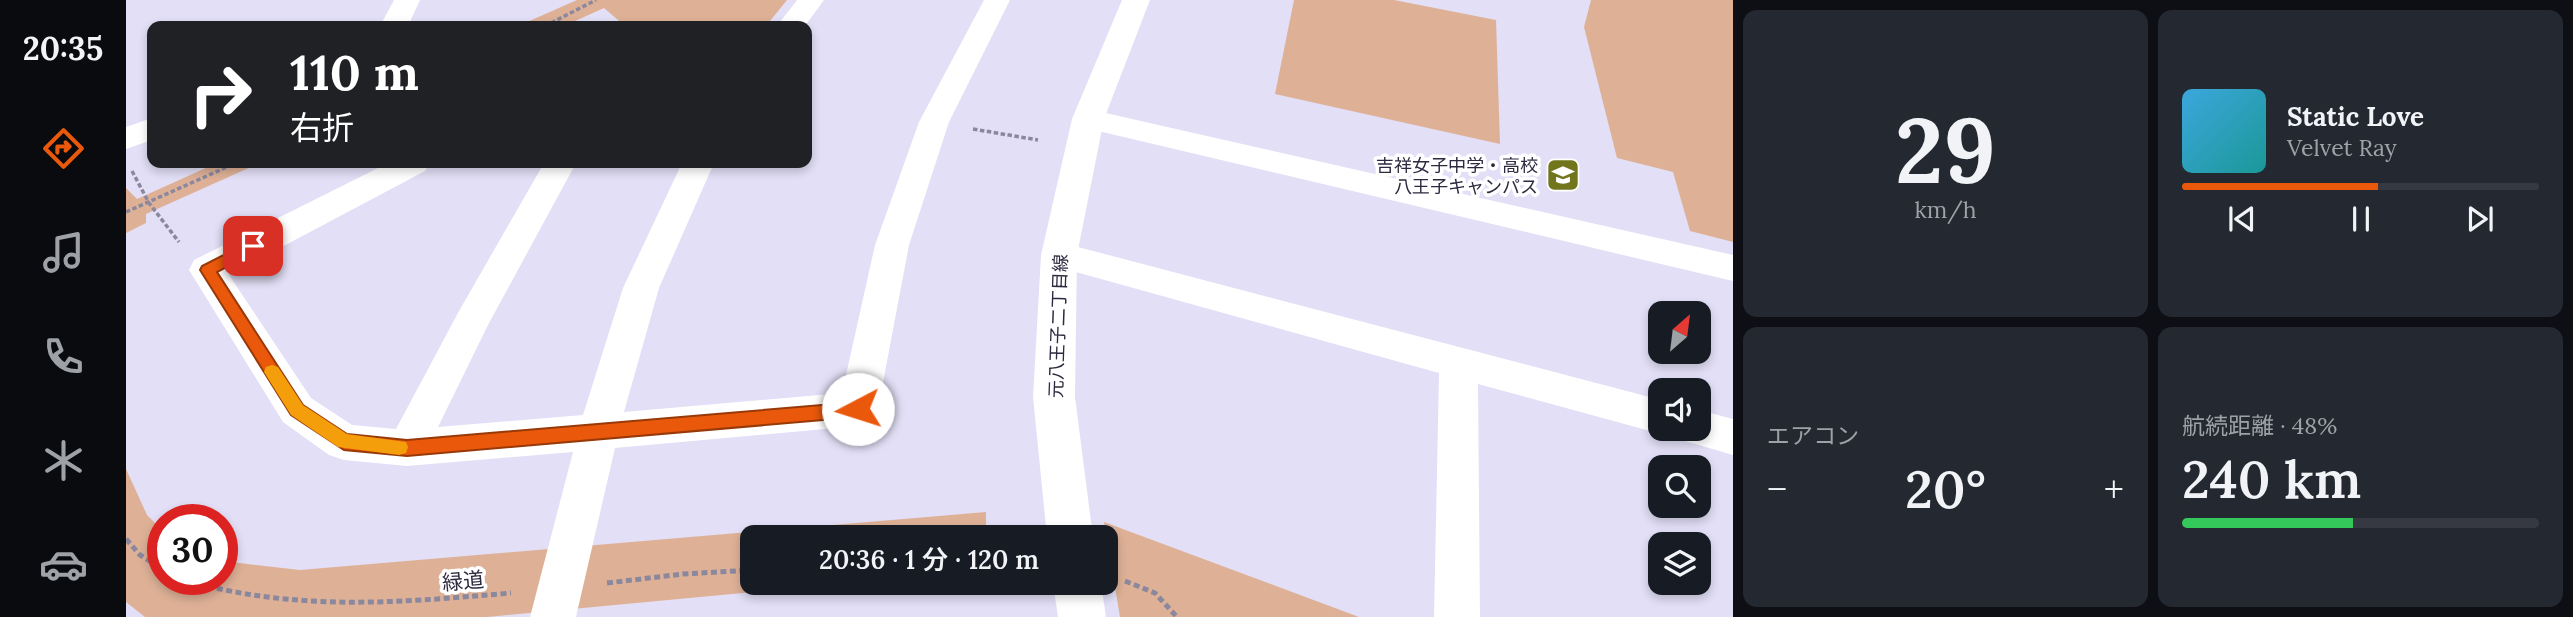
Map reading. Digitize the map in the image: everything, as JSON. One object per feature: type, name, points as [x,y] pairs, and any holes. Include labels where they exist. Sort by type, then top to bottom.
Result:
[{"type":"street","points":[[396,21],[407,0]]},
{"type":"street","points":[[795,21],[811,0]]},
{"type":"street","points":[[404,168],[207,270],[297,410],[344,442],[407,448],[858,409],[892,245],[934,122],[998,0]]},
{"type":"street","name":"元八王子二丁目線","points":[[1069,525],[1054,397],[1059,256],[1088,119],[1136,0]]},
{"type":"street","points":[[1088,119],[1733,268]]},
{"type":"street","points":[[126,139],[147,130]]},
{"type":"street","points":[[407,448],[472,321],[557,168]]},
{"type":"street","points":[[555,603],[598,432],[641,288],[696,168]]},
{"type":"street","points":[[1059,256],[1648,414]]},
{"type":"street","points":[[1457,617],[1458,363]]},
{"type":"street","points":[[1711,431],[1733,437]]},
{"type":"street","points":[[1082,617],[1090,595]]},
{"type":"path","points":[[555,21],[596,0]]},
{"type":"path","points":[[934,122],[1038,140]]},
{"type":"path","points":[[126,160],[149,203],[182,246],[207,270]]},
{"type":"path","points":[[126,212],[225,168]]},
{"type":"path","points":[[126,539],[139,555],[147,560]]},
{"type":"path","name":"緑道","points":[[227,595],[274,604],[331,608],[555,603],[682,574],[740,571]]},
{"type":"path","points":[[1118,583],[1142,585],[1165,598],[1177,617]]},
{"type":"shaded area","points":[[577,0],[787,0],[770,21],[619,21],[604,8],[575,21],[529,21]]},
{"type":"shaded area","points":[[1294,0],[1394,0],[1496,20],[1500,144],[1275,94]]},
{"type":"shaded area","points":[[1591,0],[1733,0],[1733,242],[1690,231],[1673,172],[1617,158],[1584,27]]},
{"type":"shaded area","points":[[206,168],[249,168],[146,214],[146,223],[126,233],[126,188],[137,199]]},
{"type":"shaded area","points":[[126,469],[147,515],[147,595],[238,595],[238,563],[300,570],[740,533],[740,593],[487,617],[145,617],[126,602]]},
{"type":"shaded area","points":[[986,512],[986,525],[832,525]]},
{"type":"shaded area","points":[[1118,527],[1359,617],[1120,617],[1116,595]]},
{"type":"slow traffic","points":[[272,372],[297,410],[344,442],[399,447]]},
{"type":"place","name":"吉祥女子中学・高校 八王子キャンパス","points":[[1563,175]]},
{"type":"route","points":[[253,246],[207,270],[297,410],[344,442],[407,448],[858,409]]}]
